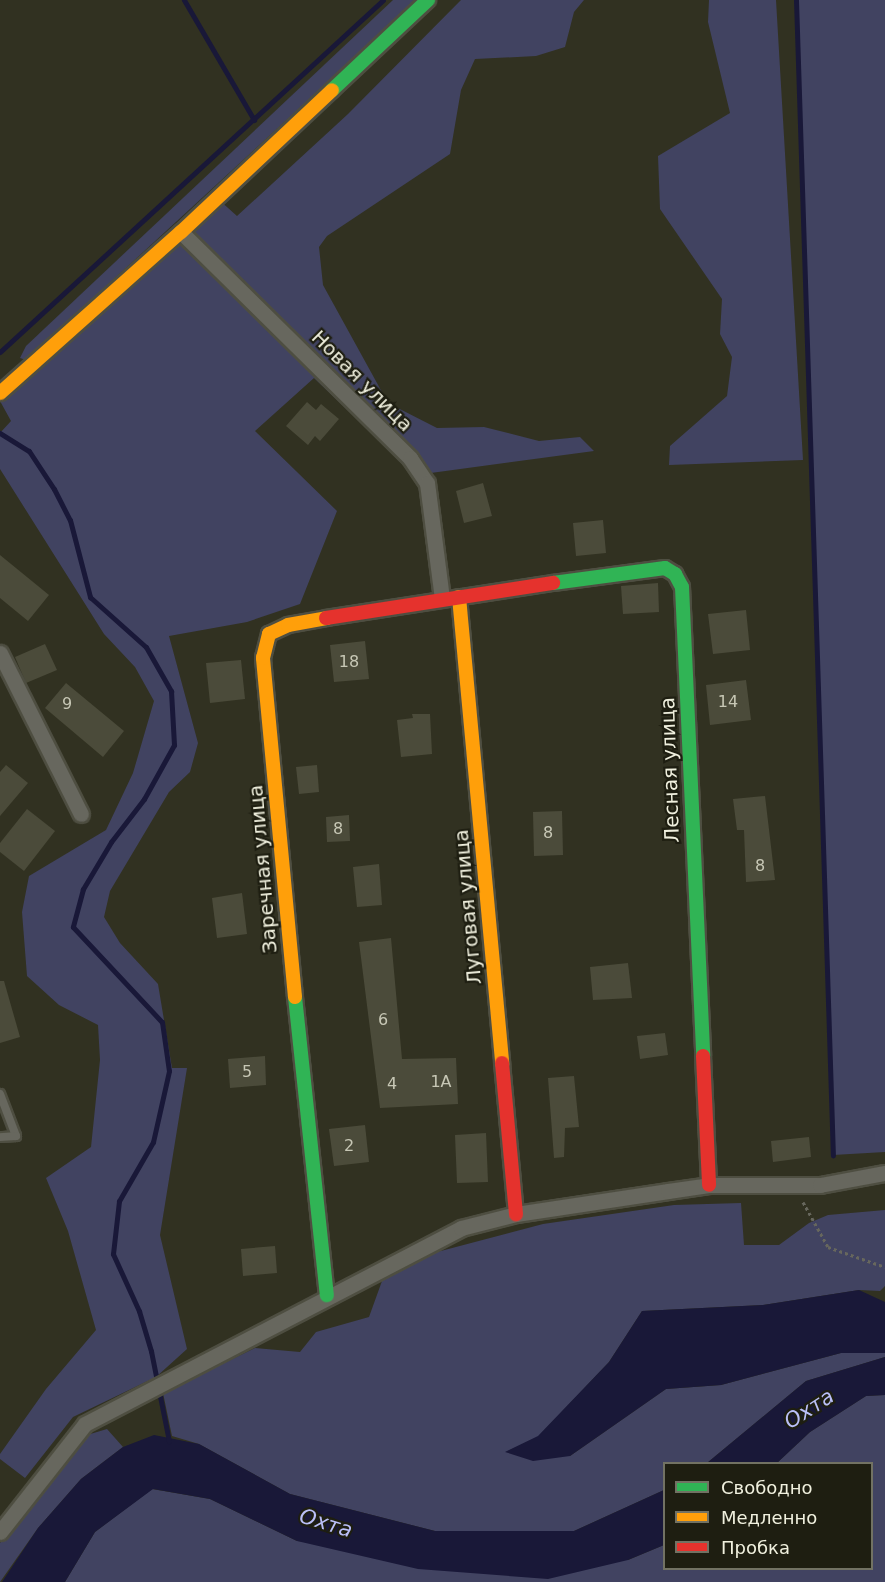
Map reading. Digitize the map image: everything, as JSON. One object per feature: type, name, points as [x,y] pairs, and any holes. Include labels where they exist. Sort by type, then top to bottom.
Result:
[{"type":"street","points":[[0,393],[181,231],[428,0]]},
{"type":"street","name":"Новая улица","points":[[181,231],[410,458],[426,483],[442,598]]},
{"type":"street","name":"Лесная улица","points":[[459,597],[651,569],[665,568],[680,580],[709,1185]]},
{"type":"street","name":"Заречная улица","points":[[327,1295],[315,1211],[264,644],[268,634],[288,625],[459,597]]},
{"type":"street","name":"Луговая улица","points":[[459,597],[516,1214]]},
{"type":"street","points":[[0,653],[81,814]]},
{"type":"street","points":[[0,1532],[85,1424],[257,1337],[327,1295],[356,1285],[461,1228],[516,1214],[709,1185],[820,1185],[885,1173]]},
{"type":"lane","points":[[0,1094],[16,1136],[0,1137]]},
{"type":"path","points":[[801,1199],[828,1247],[885,1267]]},
{"type":"shaded area","points":[[393,0],[417,0],[26,360],[20,358],[26,346]]},
{"type":"shaded area","points":[[461,0],[584,0],[574,12],[565,47],[536,56],[475,59],[461,90],[450,154],[327,236],[319,247],[323,285],[388,403],[437,428],[484,427],[539,441],[580,437],[594,451],[416,475],[314,378],[255,431],[337,511],[300,604],[247,622],[169,636],[198,743],[190,772],[169,792],[110,891],[104,917],[120,943],[158,984],[172,1068],[187,1068],[160,1235],[187,1349],[156,1377],[73,1417],[25,1478],[0,1459],[0,1454],[46,1389],[96,1330],[68,1231],[46,1178],[91,1147],[100,1060],[98,1025],[59,1005],[27,976],[22,912],[29,876],[106,830],[133,773],[154,701],[135,667],[104,634],[0,469],[0,433],[11,421],[0,401],[218,199],[237,216],[348,114]]},
{"type":"shaded area","points":[[709,0],[776,0],[803,460],[669,465],[670,446],[727,396],[732,357],[720,334],[722,299],[660,209],[658,156],[730,113],[708,22]]},
{"type":"shaded area","points":[[796,0],[885,0],[885,1152],[833,1155]]},
{"type":"shaded area","points":[[741,1203],[744,1245],[779,1245],[809,1223],[828,1215],[885,1210],[885,1286],[880,1291],[859,1290],[763,1305],[642,1311],[609,1362],[538,1437],[506,1452],[570,1456],[666,1389],[721,1385],[841,1353],[885,1353],[885,1357],[806,1381],[708,1462],[663,1462],[663,1490],[574,1531],[435,1531],[290,1494],[199,1444],[172,1436],[163,1393],[255,1348],[300,1352],[316,1332],[369,1317],[382,1281],[437,1252],[543,1224],[674,1205]]},
{"type":"shaded area","points":[[885,1395],[885,1582],[65,1582],[95,1532],[152,1489],[210,1499],[297,1541],[628,1560],[663,1545],[663,1570],[873,1570],[873,1462],[778,1462],[810,1432],[866,1396]]},
{"type":"shaded area","points":[[107,1429],[123,1447],[81,1479],[38,1528],[0,1582],[0,1543],[87,1435]]},
{"type":"water","points":[[859,1290],[885,1302],[885,1353],[841,1353],[721,1385],[666,1389],[570,1456],[533,1461],[505,1452],[538,1436],[609,1362],[642,1311],[763,1305]]},
{"type":"water","name":"Охта","points":[[885,1357],[885,1395],[866,1396],[810,1432],[778,1462],[708,1462],[806,1381]]},
{"type":"water","name":"Охта","points":[[154,1435],[199,1444],[290,1494],[435,1531],[574,1531],[663,1490],[663,1545],[628,1560],[548,1579],[418,1569],[297,1541],[210,1499],[153,1489],[95,1532],[65,1582],[2,1582],[38,1528],[81,1479],[123,1447]]},
{"type":"building","points":[[307,402],[316,410],[321,404],[339,419],[320,441],[315,436],[308,445],[286,426]]},
{"type":"building","points":[[483,483],[492,516],[464,523],[456,491]]},
{"type":"building","points":[[603,520],[606,553],[576,556],[573,523]]},
{"type":"building","points":[[0,555],[49,595],[28,621],[0,598]]},
{"type":"building","points":[[658,583],[659,612],[623,614],[621,586]]},
{"type":"building","points":[[746,610],[750,650],[713,654],[708,614]]},
{"type":"building","points":[[365,641],[369,679],[334,682],[330,645]]},
{"type":"building","points":[[45,644],[57,670],[26,683],[15,657]]},
{"type":"building","points":[[241,660],[245,699],[210,703],[206,663]]},
{"type":"building","points":[[746,680],[751,720],[710,725],[706,685]]},
{"type":"building","points":[[66,683],[124,731],[103,757],[45,708]]},
{"type":"building","points":[[412,714],[430,714],[432,754],[401,757],[397,720],[413,718]]},
{"type":"building","points":[[6,765],[28,783],[0,816],[0,772]]},
{"type":"building","points":[[317,765],[319,792],[299,794],[296,767]]},
{"type":"building","points":[[765,796],[775,880],[746,882],[744,830],[737,830],[733,799]]},
{"type":"building","points":[[27,809],[55,831],[24,871],[0,852],[0,843]]},
{"type":"building","points":[[562,811],[563,855],[534,856],[533,812]]},
{"type":"building","points":[[349,815],[350,841],[327,842],[326,817]]},
{"type":"building","points":[[379,864],[382,905],[357,907],[353,867]]},
{"type":"building","points":[[242,893],[247,934],[217,938],[212,898]]},
{"type":"building","points":[[391,938],[402,1059],[456,1058],[458,1104],[380,1108],[359,942]]},
{"type":"building","points":[[628,963],[632,998],[593,1000],[590,967]]},
{"type":"building","points":[[0,981],[4,981],[20,1037],[0,1043]]},
{"type":"building","points":[[665,1033],[668,1055],[640,1059],[637,1036]]},
{"type":"building","points":[[265,1056],[266,1085],[230,1088],[228,1059]]},
{"type":"building","points":[[574,1076],[579,1127],[565,1128],[564,1157],[554,1158],[548,1078]]},
{"type":"building","points":[[365,1125],[369,1162],[334,1166],[329,1129]]},
{"type":"building","points":[[486,1133],[488,1182],[457,1183],[455,1135]]},
{"type":"building","points":[[809,1137],[811,1157],[773,1162],[771,1141]]},
{"type":"building","points":[[275,1246],[277,1273],[243,1276],[241,1249]]},
{"type":"waterway","points":[[184,0],[254,120]]},
{"type":"waterway","points":[[0,352],[383,0]]},
{"type":"waterway","points":[[796,0],[833,1155]]},
{"type":"waterway","points":[[0,433],[29,451],[54,489],[70,520],[90,597],[146,647],[171,691],[174,745],[144,799],[111,842],[83,889],[73,927],[162,1022],[169,1071],[153,1142],[119,1201],[113,1254],[139,1311],[151,1351],[169,1441]]},
{"type":"traffic: fast","points":[[332,90],[428,0]]},
{"type":"traffic: fast","points":[[553,583],[665,568],[675,574],[682,587],[703,1056]]},
{"type":"traffic: fast","points":[[295,997],[327,1295]]},
{"type":"traffic: slow","points":[[0,393],[181,232],[332,90]]},
{"type":"traffic: slow","points":[[459,597],[502,1063]]},
{"type":"traffic: slow","points":[[295,997],[263,658],[269,634],[288,625],[326,618]]},
{"type":"traffic: jam","points":[[326,618],[553,583]]},
{"type":"traffic: jam","points":[[703,1056],[709,1185]]},
{"type":"traffic: jam","points":[[502,1063],[516,1214]]}]
